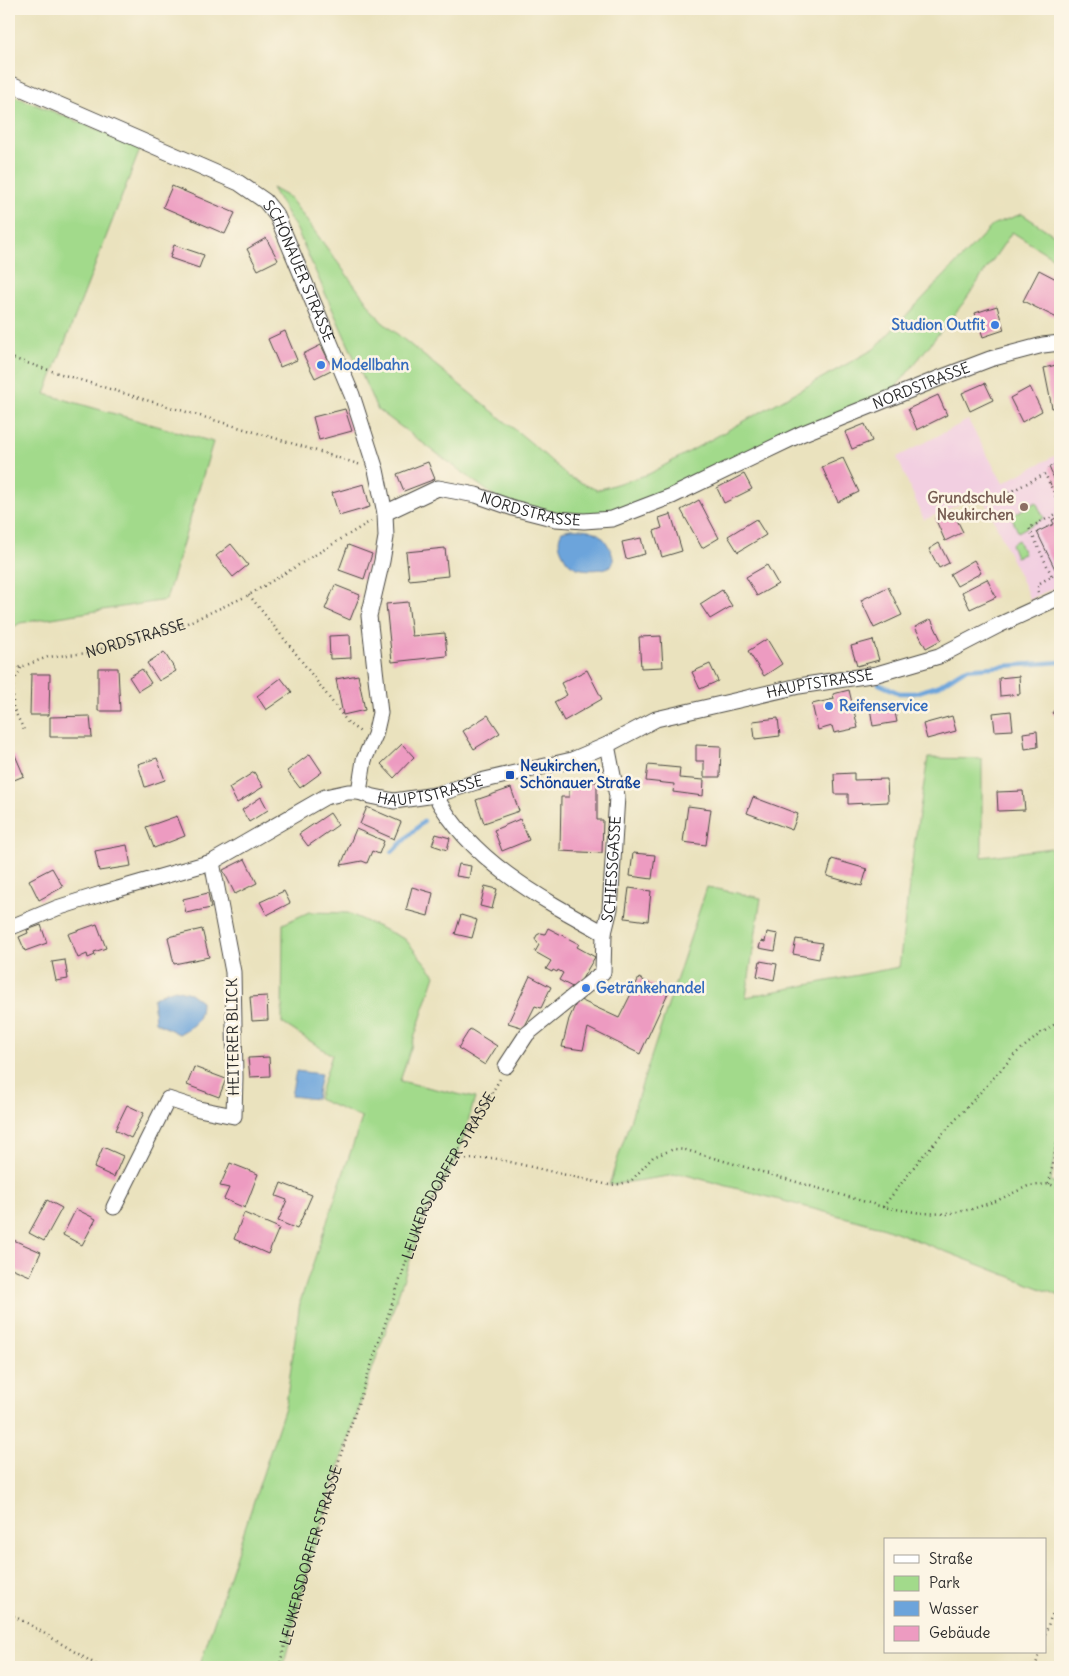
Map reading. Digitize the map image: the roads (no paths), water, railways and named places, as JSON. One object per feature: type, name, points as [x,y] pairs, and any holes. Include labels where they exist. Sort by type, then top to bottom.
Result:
[{"type":"street","name":"SCHÖNAUER STRASSE","points":[[9,83],[239,183],[265,201],[277,216],[352,395],[376,470],[385,513],[386,536],[369,616],[380,713],[373,740],[364,760],[359,792]]},
{"type":"street","name":"NORDSTRASSE","points":[[385,513],[438,488],[476,495],[513,508],[556,519],[584,521],[612,519],[672,496],[801,434],[940,378],[990,359],[1043,345],[1060,343]]},
{"type":"street","name":"HAUPTSTRASSE","points":[[9,928],[57,908],[212,862],[325,797],[359,792],[394,801],[434,795],[476,782],[572,760],[607,745],[656,720],[799,686],[877,674],[939,656],[998,625],[1060,597]]},
{"type":"street","name":"SCHIESSGASSE","points":[[604,932],[610,909],[617,796],[607,745]]},
{"type":"street","points":[[434,795],[444,811],[470,842],[502,871],[552,905],[604,932],[603,972],[527,1034],[506,1066]]},
{"type":"street","name":"HEITERER BLICK","points":[[114,1207],[168,1099],[199,1109],[234,1116],[236,1077],[233,972],[212,862]]},
{"type":"water","points":[[585,529],[601,536],[612,554],[612,565],[605,568],[588,570],[570,564],[562,553],[559,540],[562,531]]},
{"type":"water","points":[[175,989],[190,993],[201,1001],[200,1013],[196,1022],[179,1034],[155,1022],[153,999]]},
{"type":"water","points":[[296,1071],[321,1074],[316,1099],[291,1096]]},
{"type":"waterway","points":[[879,684],[899,693],[915,693],[940,685],[965,669],[1060,662]]},
{"type":"waterway","points":[[392,852],[424,821]]},
{"type":"place","name":"Studion Outfit","points":[[995,325]]},
{"type":"place","name":"Modellbahn","points":[[321,365]]},
{"type":"place","name":"Grundschule Neukirchen","points":[[1024,507]]},
{"type":"place","name":"Reifenservice","points":[[829,706]]},
{"type":"place","name":"Neukirchen, Schönauer Straße","points":[[510,775]]},
{"type":"place","name":"Getränkehandel","points":[[586,988]]}]
